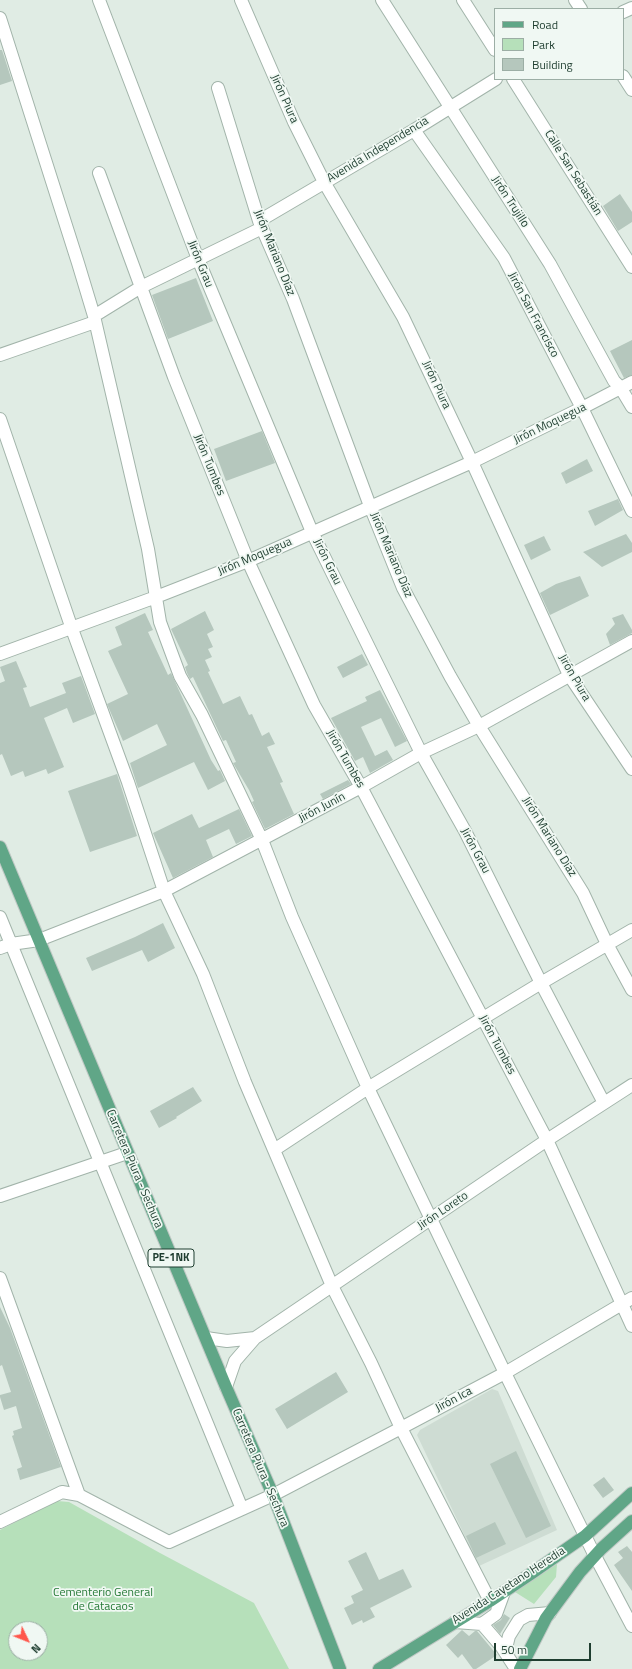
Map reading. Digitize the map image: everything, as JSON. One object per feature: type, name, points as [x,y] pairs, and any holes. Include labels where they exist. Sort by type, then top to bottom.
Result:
[{"type":"main road","name":"Carretera Piura - Sechura","points":[[0,847],[127,1153],[273,1495],[340,1669]]},
{"type":"main road","name":"Avenida Cayetano Heredia","points":[[379,1669],[504,1592],[585,1536],[632,1493]]},
{"type":"main road","points":[[520,1669],[550,1613],[580,1572],[632,1521]]},
{"type":"street","name":"Jirón Grau","points":[[99,0],[198,259],[312,532],[421,753],[465,831],[541,983],[604,1102]]},
{"type":"street","name":"Jirón Piura","points":[[241,0],[294,122],[324,182],[403,317],[472,462],[569,675],[632,769]]},
{"type":"street","name":"Jirón Trujillo","points":[[382,0],[550,264],[614,380],[632,407]]},
{"type":"street","points":[[462,0],[494,48]]},
{"type":"street","points":[[0,18],[76,256],[94,319],[148,549],[160,622],[180,676],[202,715],[262,840],[292,917],[368,1088],[505,1373],[595,1556],[632,1626]]},
{"type":"street","points":[[624,78],[632,90]]},
{"type":"street","name":"Avenida Independencia","points":[[0,355],[94,319],[141,287],[198,259],[261,224],[324,182],[414,130],[494,80]]},
{"type":"street","name":"Calle San Sebastián","points":[[514,80],[632,267]]},
{"type":"street","name":"Jirón Mariano Díaz","points":[[218,88],[261,224],[293,299],[370,506],[403,588],[450,676],[479,726],[583,893],[607,944],[632,990]]},
{"type":"street","name":"Jirón San Francisco","points":[[414,130],[504,258],[582,408],[632,511]]},
{"type":"street","name":"Jirón Tumbes","points":[[99,173],[174,377],[248,561],[314,705],[361,787],[547,1140],[632,1326]]},
{"type":"street","name":"Jirón Moquegua","points":[[0,654],[156,597],[248,561],[472,462],[632,382]]},
{"type":"street","points":[[0,419],[72,628],[128,782],[164,891],[204,974],[245,1082],[332,1286],[371,1363],[401,1428],[490,1601]]},
{"type":"street","name":"Jirón Junín","points":[[6,946],[38,940],[164,891],[361,787],[421,753],[479,726],[632,641]]},
{"type":"street","points":[[0,917],[6,946],[99,1163],[242,1509]]},
{"type":"street","points":[[274,1150],[368,1088],[541,983],[632,930]]},
{"type":"street","name":"Jirón Loreto","points":[[226,1387],[235,1361],[255,1338],[547,1140],[632,1085]]},
{"type":"street","points":[[0,1196],[127,1153]]},
{"type":"street","points":[[0,1278],[79,1496]]},
{"type":"street","name":"Jirón Ica","points":[[79,1496],[169,1542],[273,1495],[401,1428],[505,1373],[632,1298]]},
{"type":"street","name":"Jirón Loreto","points":[[206,1338],[227,1341],[255,1338]]},
{"type":"street","points":[[0,1522],[62,1492],[79,1496]]},
{"type":"street","points":[[455,1622],[482,1624],[496,1614],[504,1592]]},
{"type":"street","points":[[505,1652],[509,1636],[519,1620],[528,1615],[550,1613]]},
{"type":"street","points":[[482,1624],[505,1652],[516,1669]]},
{"type":"shaded area","points":[[492,1389],[498,1391],[557,1530],[479,1566],[417,1435],[420,1430]]},
{"type":"green space","name":"Cementerio General de Catacaos","points":[[57,1501],[69,1502],[254,1603],[289,1669],[0,1669],[0,1530]]},
{"type":"green space","points":[[557,1564],[556,1577],[534,1604],[515,1592]]},
{"type":"building","points":[[0,50],[2,50],[12,81],[0,85]]},
{"type":"building","points":[[620,194],[632,212],[632,222],[618,231],[603,206]]},
{"type":"building","points":[[196,278],[213,321],[168,339],[152,295]]},
{"type":"building","points":[[632,340],[632,375],[624,378],[610,351]]},
{"type":"building","points":[[262,431],[275,463],[226,481],[214,449]]},
{"type":"building","points":[[587,459],[593,471],[566,484],[561,473]]},
{"type":"building","points":[[618,499],[623,510],[595,526],[588,511]]},
{"type":"building","points":[[626,534],[632,543],[632,552],[602,567],[583,552]]},
{"type":"building","points":[[544,536],[551,550],[531,560],[524,545]]},
{"type":"building","points":[[580,576],[589,596],[550,615],[540,593],[556,584]]},
{"type":"building","points":[[205,611],[214,630],[207,634],[213,647],[208,649],[212,657],[205,660],[210,671],[208,672],[223,704],[240,696],[249,715],[252,714],[262,736],[269,732],[275,744],[267,747],[283,782],[280,783],[294,814],[265,829],[252,802],[254,801],[249,790],[233,763],[236,762],[226,740],[223,741],[193,677],[190,679],[187,673],[185,667],[188,665],[171,629]]},
{"type":"building","points":[[145,613],[153,630],[148,632],[168,675],[171,673],[211,760],[218,771],[220,770],[225,781],[208,790],[194,762],[138,788],[130,763],[167,745],[157,724],[123,741],[107,704],[128,694],[108,651],[122,645],[115,627]]},
{"type":"building","points":[[623,614],[632,630],[632,633],[610,645],[606,634],[615,624],[612,618]]},
{"type":"building","points":[[362,654],[368,665],[343,678],[337,667]]},
{"type":"building","points":[[16,661],[27,687],[23,688],[30,707],[66,693],[62,683],[81,676],[95,714],[73,723],[67,708],[44,718],[64,767],[48,774],[46,769],[25,777],[23,771],[11,776],[2,754],[0,755],[0,683],[5,681],[0,667]]},
{"type":"building","points":[[380,690],[407,741],[395,747],[381,718],[361,727],[375,756],[387,750],[393,760],[370,773],[363,757],[355,761],[331,718],[367,701],[365,697]]},
{"type":"building","points":[[117,774],[137,836],[90,852],[68,791]]},
{"type":"building","points":[[348,780],[351,784],[323,799],[320,794]]},
{"type":"building","points":[[239,809],[252,836],[236,844],[229,829],[206,840],[213,857],[173,878],[153,833],[192,814],[199,828]]},
{"type":"building","points":[[163,923],[175,948],[148,962],[142,950],[92,971],[86,958]]},
{"type":"building","points":[[193,1087],[202,1101],[159,1128],[150,1111]]},
{"type":"building","points":[[0,1307],[10,1328],[61,1467],[20,1480],[17,1469],[22,1467],[12,1436],[14,1435],[13,1431],[22,1428],[16,1406],[4,1410],[0,1397],[0,1395],[11,1392],[2,1365],[0,1366]]},
{"type":"building","points":[[336,1372],[348,1392],[287,1429],[275,1409]]},
{"type":"building","points":[[516,1451],[551,1526],[526,1538],[490,1464]]},
{"type":"building","points":[[604,1477],[614,1490],[603,1498],[593,1485]]},
{"type":"building","points":[[495,1522],[506,1544],[476,1558],[466,1536]]},
{"type":"building","points":[[627,1546],[632,1552],[632,1591],[614,1565],[623,1558],[618,1552]]},
{"type":"building","points":[[366,1552],[379,1580],[403,1569],[412,1587],[370,1608],[375,1617],[363,1623],[362,1620],[352,1625],[344,1608],[354,1603],[351,1596],[363,1590],[348,1561]]},
{"type":"building","points":[[504,1614],[510,1618],[500,1634],[493,1625],[501,1620]]},
{"type":"building","points":[[462,1630],[469,1636],[477,1631],[497,1655],[476,1669],[473,1669],[462,1654],[458,1658],[446,1645]]}]
